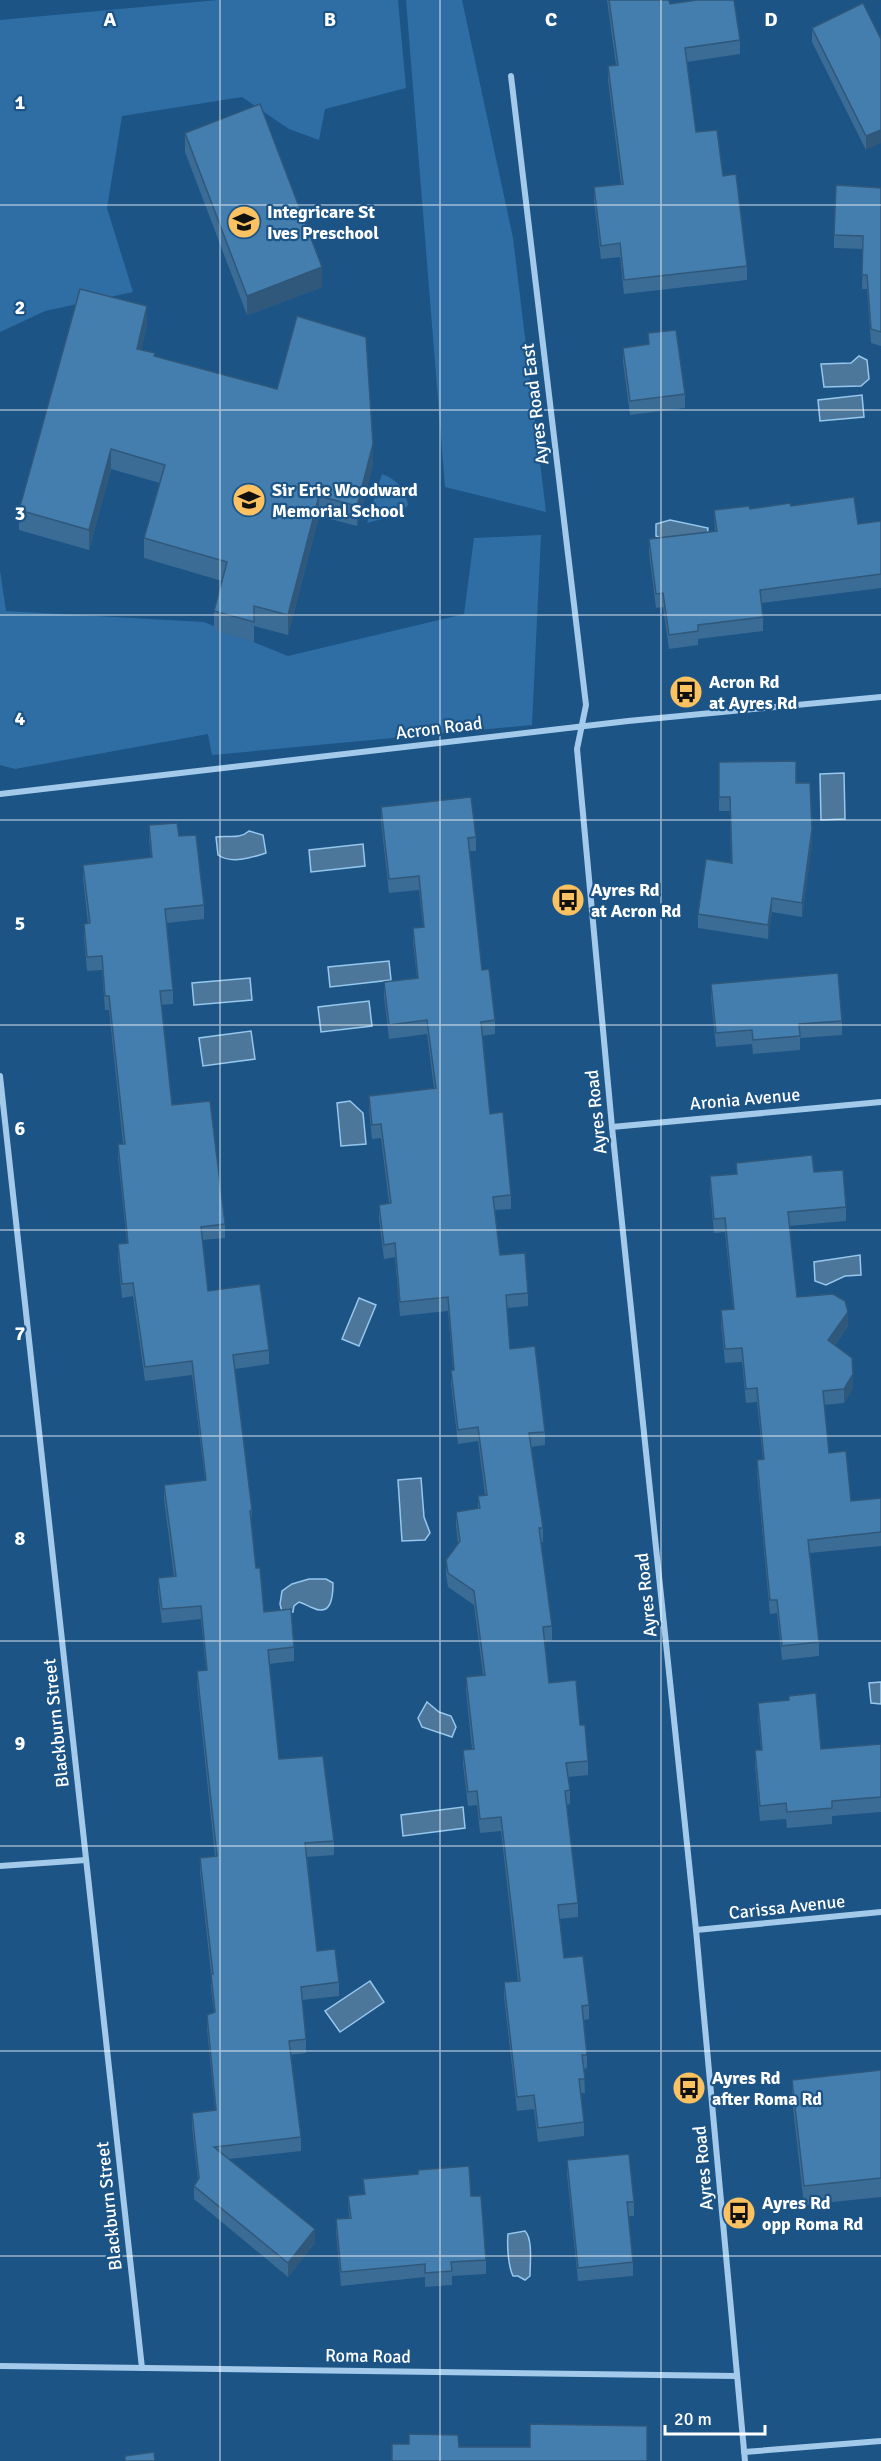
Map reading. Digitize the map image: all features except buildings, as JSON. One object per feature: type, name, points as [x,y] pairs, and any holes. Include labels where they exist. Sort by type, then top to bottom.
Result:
[{"type":"street","name":"Ayres Road East","points":[[511,76],[586,705],[582,727]]},
{"type":"street","name":"Acron Road","points":[[0,794],[582,727],[881,697]]},
{"type":"street","name":"Ayres Road","points":[[582,727],[577,749],[612,1127],[696,1930],[745,2461]]},
{"type":"street","name":"Blackburn Street","points":[[0,1076],[142,2368]]},
{"type":"street","name":"Aronia Avenue","points":[[612,1127],[881,1101]]},
{"type":"street","points":[[0,1866],[86,1860]]},
{"type":"street","name":"Carissa Avenue","points":[[696,1930],[881,1912]]},
{"type":"street","name":"Roma Road","points":[[0,2366],[736,2376]]},
{"type":"street","points":[[744,2452],[881,2441]]},
{"type":"shaded area","points":[[218,0],[398,0],[406,88],[325,109],[319,140],[289,129],[242,97],[122,116],[107,208],[133,292],[45,311],[0,332],[0,20]]},
{"type":"shaded area","points":[[406,0],[462,0],[513,238],[546,512],[445,487]]},
{"type":"shaded area","points":[[859,356],[867,360],[869,379],[861,386],[824,387],[821,364],[851,363]]},
{"type":"shaded area","points":[[862,395],[864,417],[820,421],[818,400]]},
{"type":"shaded area","points":[[382,474],[400,485],[408,505],[400,514],[367,523]]},
{"type":"shaded area","points":[[670,520],[708,528],[707,538],[664,540],[656,536],[656,524]]},
{"type":"shaded area","points":[[541,535],[532,725],[212,755],[208,734],[15,769],[0,765],[0,571],[6,611],[204,622],[288,656],[464,614],[474,538]]},
{"type":"shaded area","points":[[844,773],[845,819],[821,820],[820,774]]},
{"type":"shaded area","points":[[249,831],[263,835],[266,853],[235,860],[218,855],[216,837],[237,836]]},
{"type":"shaded area","points":[[363,844],[365,866],[311,872],[309,850]]},
{"type":"shaded area","points":[[389,961],[391,980],[330,987],[328,967]]},
{"type":"shaded area","points":[[250,978],[252,1000],[194,1005],[192,983]]},
{"type":"shaded area","points":[[369,1001],[372,1026],[321,1032],[318,1007]]},
{"type":"shaded area","points":[[251,1031],[255,1059],[203,1066],[199,1038]]},
{"type":"shaded area","points":[[350,1101],[363,1113],[366,1144],[341,1146],[337,1103]]},
{"type":"shaded area","points":[[860,1255],[861,1275],[845,1276],[826,1285],[815,1281],[814,1262]]},
{"type":"shaded area","points":[[359,1298],[376,1305],[359,1346],[342,1339]]},
{"type":"shaded area","points":[[421,1478],[424,1517],[430,1533],[425,1540],[402,1541],[398,1480]]},
{"type":"shaded area","points":[[309,1579],[326,1579],[333,1583],[332,1599],[328,1607],[319,1610],[299,1602],[294,1606],[293,1612],[282,1612],[280,1604],[282,1591],[292,1584]]},
{"type":"shaded area","points":[[881,1682],[881,1704],[871,1703],[869,1683]]},
{"type":"shaded area","points":[[427,1702],[439,1712],[451,1716],[456,1727],[452,1737],[422,1727],[418,1718]]},
{"type":"shaded area","points":[[463,1807],[465,1828],[403,1836],[401,1815]]},
{"type":"shaded area","points":[[370,1981],[384,2002],[340,2032],[325,2011]]},
{"type":"shaded area","points":[[525,2231],[528,2235],[531,2258],[530,2276],[525,2280],[513,2276],[511,2272],[508,2234]]},
{"type":"place","name":"Integricare St Ives Preschool","points":[[244,222]]},
{"type":"place","name":"Sir Eric Woodward Memorial School","points":[[249,500]]},
{"type":"place","name":"Acron Rd at Ayres Rd","points":[[686,692]]},
{"type":"place","name":"Ayres Rd at Acron Rd","points":[[568,900]]},
{"type":"place","name":"Ayres Rd after Roma Rd","points":[[689,2088]]},
{"type":"place","name":"Ayres Rd opp Roma Rd","points":[[739,2213]]}]
